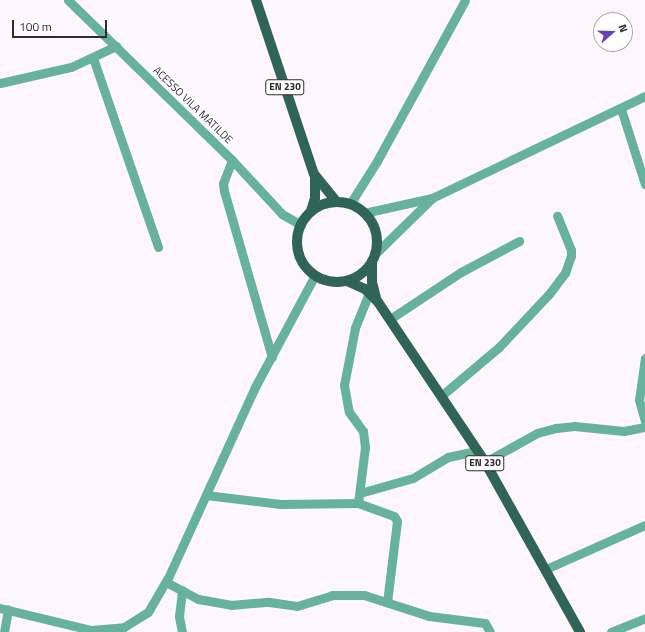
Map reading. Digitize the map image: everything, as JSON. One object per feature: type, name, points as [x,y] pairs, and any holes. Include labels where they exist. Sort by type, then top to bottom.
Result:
[{"type":"main road","name":"EN 230","points":[[256,0],[314,174],[315,198],[311,211]]},
{"type":"main road","name":"EN 230","points":[[314,174],[337,202]]},
{"type":"main road","points":[[337,202],[350,204],[364,213],[374,226],[377,240],[374,257],[357,277],[347,281],[330,281],[315,275],[304,265],[298,252],[297,237],[301,225],[311,211],[324,204],[337,202]]},
{"type":"main road","name":"EN 230","points":[[374,257],[372,282],[378,302]]},
{"type":"main road","name":"EN 230","points":[[347,281],[369,293],[378,302],[485,462],[580,632]]},
{"type":"street","name":"ACESSO VILA MATILDE","points":[[68,0],[232,160],[282,214],[301,225]]},
{"type":"street","points":[[350,204],[377,161],[465,0]]},
{"type":"street","points":[[0,83],[71,67],[116,46]]},
{"type":"street","points":[[93,58],[158,247]]},
{"type":"street","points":[[364,213],[432,198],[645,96]]},
{"type":"street","points":[[621,108],[645,181]]},
{"type":"street","points":[[232,160],[224,183],[224,191],[272,357]]},
{"type":"street","points":[[374,257],[432,198]]},
{"type":"street","points":[[441,396],[499,347],[549,294],[565,273],[571,256],[557,216]]},
{"type":"street","points":[[390,319],[461,272],[519,242]]},
{"type":"street","points":[[4,632],[4,608],[67,626],[111,630],[124,627],[148,612],[166,582],[255,387],[315,275]]},
{"type":"street","points":[[358,503],[365,447],[363,436],[357,421],[348,412],[344,385],[355,328],[369,293]]},
{"type":"street","points":[[645,358],[639,400],[645,421]]},
{"type":"street","points":[[485,462],[537,433],[556,428],[574,426],[624,431],[645,427]]},
{"type":"street","points":[[360,493],[413,478],[448,457],[477,451]]},
{"type":"street","points":[[206,495],[280,504],[358,503],[394,516],[397,521],[387,602]]},
{"type":"street","points":[[546,569],[645,525]]},
{"type":"street","points":[[166,582],[208,602],[231,605],[269,602],[297,606],[343,594],[364,595],[435,617],[486,624],[490,632]]},
{"type":"street","points":[[182,590],[179,616],[182,632]]},
{"type":"street","points":[[611,632],[645,618]]}]
